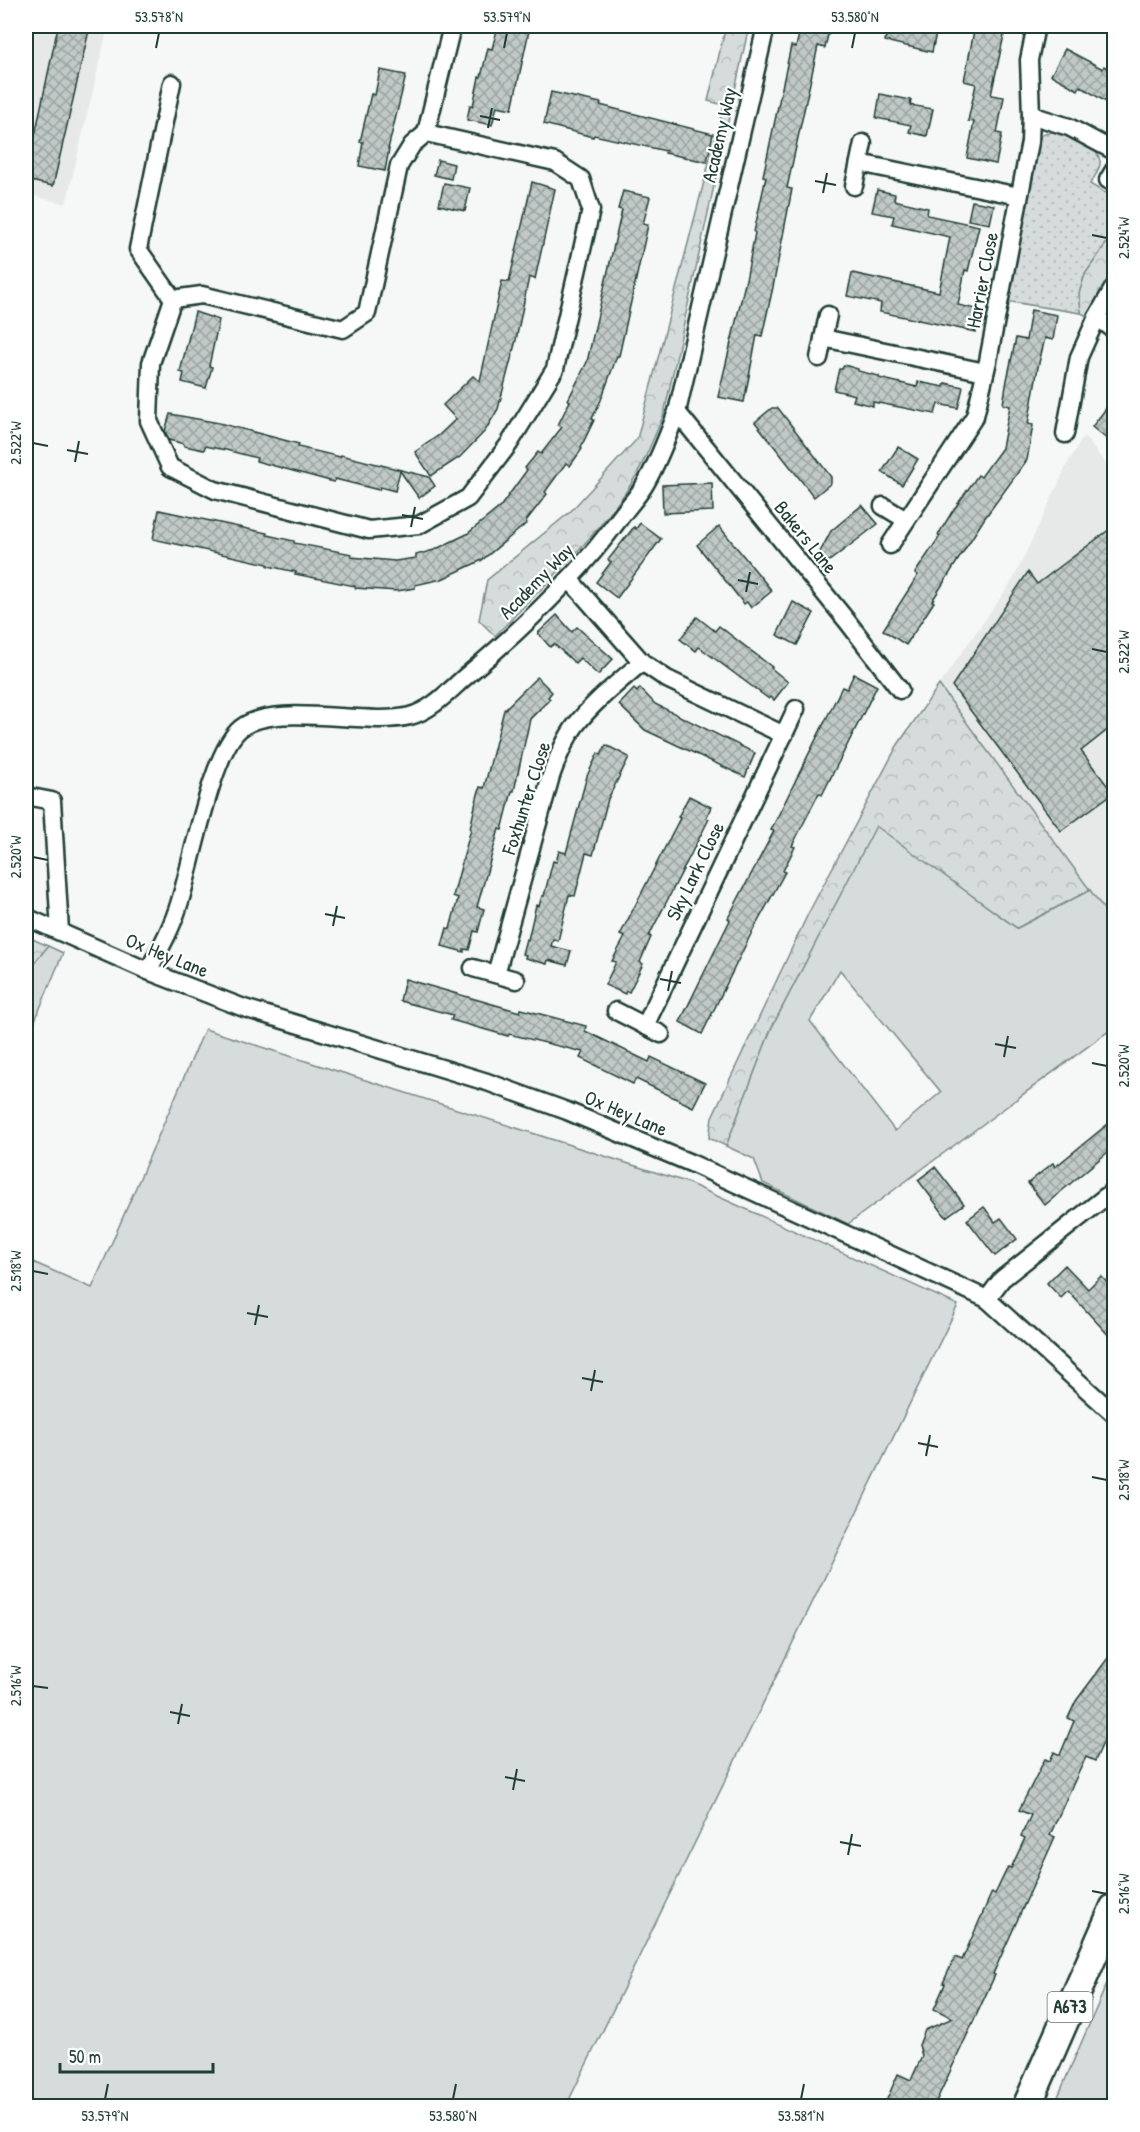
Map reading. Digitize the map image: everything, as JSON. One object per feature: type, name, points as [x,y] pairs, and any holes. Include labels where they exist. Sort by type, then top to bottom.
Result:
[{"type":"highway","name":"A673","points":[[1027,2106],[1114,1908]]},
{"type":"street","points":[[173,299],[202,295],[343,329],[367,313],[399,166],[412,145],[426,133],[452,26]]},
{"type":"street","name":"Academy Way","points":[[148,971],[180,904],[216,771],[239,729],[253,720],[275,716],[381,718],[410,716],[432,706],[502,646],[568,579],[604,539],[643,486],[661,453],[677,412],[766,26]]},
{"type":"street","name":"Harrier Close","points":[[890,545],[972,422],[978,405],[1030,142],[1029,60],[1036,26]]},
{"type":"street","points":[[172,83],[138,249],[173,299]]},
{"type":"street","points":[[1031,116],[1069,127],[1114,151]]},
{"type":"street","points":[[173,299],[151,363],[149,421],[170,467],[215,490],[369,530],[419,525],[468,498],[509,444],[555,369],[591,210],[581,179],[555,162],[426,133]]},
{"type":"street","points":[[854,186],[863,143]]},
{"type":"street","points":[[859,163],[1019,196]]},
{"type":"street","points":[[1065,434],[1079,357],[1114,287]]},
{"type":"street","points":[[819,358],[828,315]]},
{"type":"street","points":[[1097,317],[1114,330]]},
{"type":"street","points":[[824,338],[985,372]]},
{"type":"street","name":"Bakers Lane","points":[[677,412],[847,621],[900,690]]},
{"type":"street","points":[[883,506],[906,520]]},
{"type":"street","points":[[568,579],[642,662],[667,679],[784,735]]},
{"type":"street","name":"Foxhunter Close","points":[[496,974],[550,776],[562,748],[574,726],[593,705],[642,662]]},
{"type":"street","name":"Sky Lark Close","points":[[645,1026],[796,709]]},
{"type":"street","points":[[26,796],[52,801],[60,931]]},
{"type":"street","name":"Ox Hey Lane","points":[[26,917],[148,971],[244,1008],[487,1082],[567,1111],[693,1164],[987,1299],[1114,1414]]},
{"type":"street","points":[[473,968],[516,980]]},
{"type":"street","points":[[616,1011],[661,1034]]},
{"type":"street","points":[[987,1299],[1002,1279],[1114,1190]]},
{"type":"shaded area","points":[[26,26],[108,26],[66,204],[26,194]]},
{"type":"shaded area","points":[[1084,436],[1107,465],[1114,460],[1114,923],[939,685],[1013,580],[1069,461]]},
{"type":"green space","points":[[726,26],[749,26],[664,414],[633,480],[606,518],[576,553],[495,636],[479,620],[487,580],[570,512],[637,439],[724,105],[708,101]]},
{"type":"green space","points":[[1057,130],[1089,146],[1098,155],[1099,167],[1090,184],[1105,193],[1114,182],[1114,232],[1085,274],[1079,293],[1081,313],[1005,301],[1037,144],[1042,135]]},
{"type":"green space","points":[[1114,232],[1114,278],[1091,318],[1081,313],[1079,293],[1085,274]]},
{"type":"green space","points":[[939,685],[1090,890],[1017,928],[876,826],[771,1029],[726,1146],[709,1138],[712,1117],[808,914],[897,746]]},
{"type":"green space","points":[[876,825],[1017,928],[1090,890],[1114,923],[1114,1027],[848,1224],[763,1183],[754,1159],[726,1146],[771,1029]],"holes":[[[840,970],[941,1092],[895,1131],[810,1021]]]},
{"type":"green space","points":[[26,936],[48,946],[26,973]]},
{"type":"green space","points":[[48,946],[63,953],[26,1042],[26,973]]},
{"type":"green space","points":[[205,1029],[686,1182],[958,1305],[566,2106],[26,2106],[26,1259],[92,1288]]},
{"type":"green space","points":[[1114,1967],[1114,2106],[1054,2106]]},
{"type":"building","points":[[58,26],[90,26],[53,186],[26,180],[26,178]]},
{"type":"building","points":[[498,26],[530,26],[512,109],[497,106],[492,125],[467,120],[470,105],[473,106],[488,48],[492,49]]},
{"type":"building","points":[[801,26],[830,26],[825,48],[818,46],[787,188],[792,189],[773,287],[762,336],[757,335],[744,402],[718,397],[747,275],[766,177],[763,176],[791,46],[796,47]]},
{"type":"building","points":[[888,26],[937,28],[932,52],[885,41]]},
{"type":"building","points":[[975,26],[1006,26],[991,95],[1004,97],[997,133],[1002,134],[996,164],[967,158],[974,122],[968,121],[976,84],[964,81]]},
{"type":"building","points":[[1065,49],[1103,69],[1104,66],[1114,72],[1114,107],[1080,86],[1078,90],[1051,75]]},
{"type":"building","points":[[380,70],[406,75],[385,171],[359,166],[363,142],[360,142],[371,94],[375,95]]},
{"type":"building","points":[[551,92],[601,103],[600,105],[713,134],[707,162],[544,124]]},
{"type":"building","points":[[880,94],[911,100],[910,105],[933,109],[927,136],[909,132],[911,125],[876,118]]},
{"type":"building","points":[[438,160],[454,164],[451,179],[434,175]]},
{"type":"building","points":[[532,182],[555,189],[535,279],[529,277],[498,409],[485,431],[460,457],[431,476],[415,452],[439,435],[456,419],[443,405],[473,376],[480,381],[502,281],[509,282]]},
{"type":"building","points":[[444,183],[470,188],[465,211],[439,205]]},
{"type":"building","points":[[877,190],[895,194],[894,200],[928,208],[927,215],[979,226],[968,271],[965,270],[958,305],[981,310],[976,332],[880,312],[881,303],[847,296],[852,273],[939,292],[950,237],[892,224],[894,216],[872,212]]},
{"type":"building","points":[[623,191],[650,197],[643,224],[648,225],[619,356],[617,356],[582,449],[570,466],[566,463],[545,492],[547,494],[526,521],[527,523],[482,560],[442,579],[397,591],[355,588],[355,586],[295,574],[296,572],[268,566],[268,564],[153,539],[159,510],[267,533],[267,535],[294,541],[294,543],[352,554],[351,557],[395,561],[416,558],[416,555],[434,550],[467,534],[500,507],[527,470],[525,468],[538,452],[541,454],[562,427],[558,425],[587,362],[622,210],[618,209]]},
{"type":"building","points":[[972,201],[994,205],[990,224],[968,220]]},
{"type":"building","points":[[1031,310],[1057,315],[1053,340],[1045,338],[1038,367],[1028,424],[1033,425],[1027,460],[984,519],[906,645],[883,630],[918,575],[915,573],[940,536],[938,535],[952,512],[978,475],[981,477],[1002,448],[1010,406],[1003,404],[1007,380],[1016,338],[1026,340]]},
{"type":"building","points":[[195,312],[219,320],[209,366],[212,367],[206,388],[182,382],[184,373],[180,372]]},
{"type":"building","points":[[844,365],[879,376],[879,378],[917,387],[918,382],[944,387],[945,383],[963,387],[958,408],[938,404],[935,414],[873,402],[873,406],[853,401],[855,395],[834,390],[839,369],[842,369]]},
{"type":"building","points":[[1114,398],[1114,445],[1092,427]]},
{"type":"building","points":[[772,408],[778,408],[831,477],[831,483],[814,497],[755,422]]},
{"type":"building","points":[[170,414],[219,423],[299,444],[298,447],[340,457],[341,455],[429,477],[435,486],[419,498],[400,471],[395,491],[380,487],[379,490],[335,479],[334,482],[256,461],[257,458],[226,450],[205,446],[204,450],[184,446],[184,444],[169,440],[165,431]]},
{"type":"building","points":[[898,447],[918,459],[902,485],[882,472]]},
{"type":"building","points":[[712,483],[713,511],[663,513],[662,485]]},
{"type":"building","points":[[862,505],[878,524],[828,562],[820,552],[831,531]]},
{"type":"building","points":[[640,523],[661,539],[617,598],[596,582],[611,562],[608,560],[634,527],[636,529]]},
{"type":"building","points":[[719,526],[772,591],[751,608],[747,602],[744,604],[697,545]]},
{"type":"building","points":[[1114,526],[1114,725],[1081,751],[1113,793],[1061,831],[952,686],[1028,572],[1037,584]]},
{"type":"building","points":[[793,602],[814,613],[797,645],[777,635]]},
{"type":"building","points":[[557,615],[572,632],[577,627],[613,659],[598,675],[580,658],[575,663],[554,644],[550,647],[538,633]]},
{"type":"building","points":[[697,617],[715,631],[719,626],[788,682],[774,700],[771,697],[769,699],[699,647],[696,651],[680,639]]},
{"type":"building","points":[[854,674],[877,686],[822,795],[819,793],[792,846],[795,847],[783,871],[785,872],[750,936],[702,1034],[680,1022],[730,920],[728,918],[774,831],[771,830],[842,687],[847,689]]},
{"type":"building","points":[[537,677],[552,692],[548,697],[550,699],[530,719],[514,791],[512,791],[502,830],[499,829],[477,907],[484,909],[478,932],[474,931],[469,950],[464,949],[464,952],[442,946],[447,928],[450,929],[458,898],[453,896],[475,806],[480,787],[484,788],[504,710]]},
{"type":"building","points":[[640,688],[655,704],[755,753],[745,777],[645,730],[619,705],[634,689],[637,692]]},
{"type":"building","points":[[606,745],[629,757],[608,799],[593,855],[586,853],[575,896],[569,895],[558,941],[553,939],[551,946],[571,951],[567,965],[548,960],[547,964],[525,958],[526,955],[522,954],[526,939],[528,940],[536,905],[539,906],[544,896],[553,861],[556,862],[559,851],[566,853],[587,776],[598,753],[601,755]]},
{"type":"building","points":[[689,796],[711,807],[706,818],[709,819],[649,936],[651,937],[640,962],[643,964],[629,992],[626,991],[625,994],[605,985],[616,962],[612,961],[625,937],[620,935]]},
{"type":"building","points":[[405,979],[520,1012],[521,1009],[586,1026],[585,1031],[649,1062],[651,1057],[705,1083],[693,1107],[636,1079],[633,1084],[580,1058],[583,1052],[509,1034],[508,1036],[451,1020],[453,1015],[400,1001]]},
{"type":"building","points":[[1114,1119],[1114,1147],[1045,1205],[1028,1183],[1053,1163],[1055,1167]]},
{"type":"building","points":[[935,1167],[964,1204],[946,1217],[918,1180]]},
{"type":"building","points":[[984,1207],[995,1222],[1001,1218],[1017,1239],[995,1256],[967,1220]]},
{"type":"building","points":[[1065,1265],[1088,1289],[1101,1276],[1114,1290],[1114,1341],[1068,1291],[1061,1298],[1047,1283]]},
{"type":"building","points":[[1114,1650],[1114,1718],[1095,1761],[1086,1757],[1068,1795],[1050,1835],[1055,1837],[993,1974],[995,1975],[934,2106],[884,2106],[898,2074],[911,2080],[922,2056],[919,2045],[925,2030],[953,2018],[934,2009],[945,1984],[943,1983],[955,1957],[962,1960],[992,1892],[995,1894],[1008,1867],[1011,1868],[1025,1838],[1021,1836],[1031,1815],[1019,1810],[1045,1759],[1050,1761],[1054,1752],[1060,1755],[1074,1721],[1068,1718],[1076,1701]]}]
